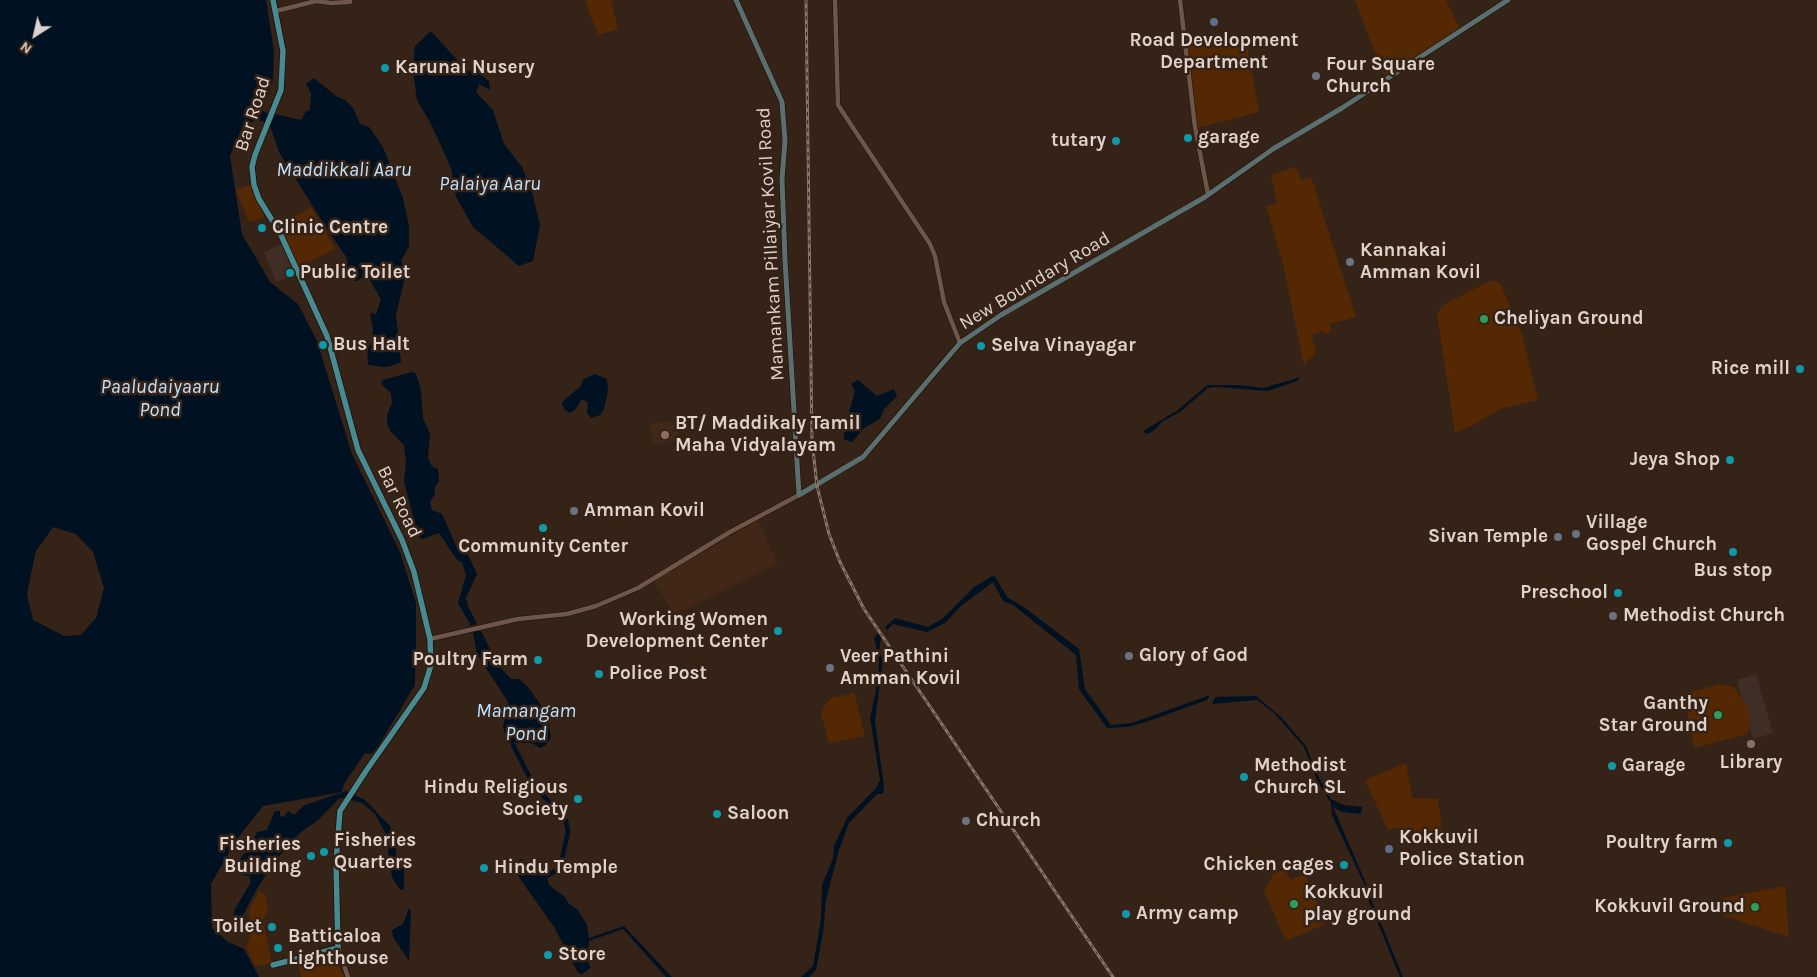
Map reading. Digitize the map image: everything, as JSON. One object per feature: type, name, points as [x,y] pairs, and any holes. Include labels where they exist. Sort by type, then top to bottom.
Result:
[{"type":"main road","name":"Bar Road","points":[[274,0],[281,35],[283,66],[281,90],[252,167],[254,184],[259,198],[280,233],[327,336],[358,450],[402,540],[422,599],[430,639],[431,664],[424,688],[340,811],[336,864],[338,948]]},
{"type":"main road","name":"Mamankam Pillaiyar Kovil Road","points":[[736,0],[782,102],[785,141],[782,179],[785,260],[799,495]]},
{"type":"main road","name":"New Boundary Road","points":[[799,495],[863,457],[960,344],[1001,315],[1208,194],[1274,149],[1342,108],[1508,0]]},
{"type":"main road","points":[[273,964],[338,948]]},
{"type":"street","points":[[835,0],[838,105],[930,244],[935,256],[944,302],[960,344]]},
{"type":"street","points":[[1180,0],[1195,128],[1208,194]]},
{"type":"street","points":[[276,11],[316,1],[350,1]]},
{"type":"street","name":"New Boundary Road","points":[[430,639],[471,629],[494,626],[518,619],[566,614],[596,606],[638,588],[730,532],[799,495]]},
{"type":"street","points":[[338,948],[348,977]]},
{"type":"shaded area","points":[[585,0],[611,0],[618,29],[598,35]]},
{"type":"shaded area","points":[[1355,0],[1446,0],[1460,29],[1403,67],[1385,75]]},
{"type":"shaded area","points":[[1245,34],[1259,112],[1198,128],[1187,42]]},
{"type":"shaded area","points":[[1296,167],[1301,180],[1311,177],[1356,317],[1330,324],[1331,332],[1324,334],[1322,331],[1311,335],[1316,352],[1304,365],[1283,264],[1266,206],[1277,204],[1271,175]]},
{"type":"shaded area","points":[[252,184],[264,217],[249,222],[236,190]]},
{"type":"shaded area","points":[[311,207],[335,249],[299,267],[279,226]]},
{"type":"shaded area","points":[[284,243],[297,274],[276,282],[264,252]]},
{"type":"shaded area","points":[[1492,280],[1500,283],[1522,335],[1538,400],[1500,409],[1477,423],[1455,433],[1437,315],[1441,307],[1447,303]]},
{"type":"shaded area","name":"BT/ Maddikaly Tamil Maha Vidyalayam","points":[[677,420],[679,441],[653,444],[650,424]]},
{"type":"shaded area","points":[[758,520],[778,564],[674,615],[654,581]]},
{"type":"shaded area","points":[[1756,674],[1773,733],[1753,739],[1737,680]]},
{"type":"shaded area","name":"Ganthy Star Ground","points":[[1720,684],[1734,687],[1748,707],[1750,723],[1747,734],[1694,748],[1684,694]]},
{"type":"shaded area","points":[[854,693],[865,736],[829,743],[821,714],[825,704],[832,698]]},
{"type":"shaded area","points":[[1406,763],[1412,798],[1438,799],[1443,838],[1403,843],[1399,827],[1388,830],[1365,780]]},
{"type":"shaded area","name":"Kokkuvil play ground","points":[[1285,869],[1290,880],[1305,874],[1325,919],[1323,925],[1288,940],[1284,937],[1264,890],[1274,874]]},
{"type":"shaded area","name":"Kokkuvil Ground","points":[[1785,886],[1789,937],[1725,916],[1723,898]]},
{"type":"shaded area","points":[[259,891],[265,895],[268,908],[263,921],[272,963],[255,966],[246,946],[250,940],[249,910]]},
{"type":"shaded area","points":[[332,952],[344,977],[302,977],[297,962]]},
{"type":"water","name":"Paaludaiyaaru Pond","points":[[0,0],[266,0],[274,51],[273,80],[261,110],[268,114],[265,122],[257,120],[243,125],[230,156],[242,234],[270,282],[298,304],[317,341],[352,454],[400,552],[416,603],[415,685],[377,748],[371,754],[365,753],[344,784],[342,792],[263,806],[237,839],[211,884],[212,928],[228,942],[244,949],[259,977],[0,977]],"holes":[[[53,527],[76,534],[93,552],[104,588],[96,618],[81,635],[64,636],[33,620],[27,595],[36,551]]]},
{"type":"water","name":"Palaiya Aaru","points":[[431,31],[466,70],[480,74],[489,81],[490,90],[479,84],[476,92],[493,110],[504,144],[522,167],[532,192],[540,225],[533,261],[519,266],[473,227],[456,197],[451,168],[431,124],[417,100],[413,70],[415,46]]},
{"type":"water","name":"Maddikkali Aaru","points":[[314,78],[336,96],[345,100],[353,108],[360,124],[369,127],[383,147],[403,198],[409,226],[409,246],[401,261],[406,273],[396,315],[401,362],[391,366],[368,365],[367,346],[371,345],[373,330],[370,313],[376,314],[381,300],[370,280],[364,276],[357,281],[337,278],[340,266],[348,262],[345,255],[279,152],[270,126],[275,114],[301,120],[306,111],[310,110],[311,93],[306,84]]},
{"type":"water","points":[[412,372],[416,374],[421,390],[423,418],[430,434],[428,458],[432,467],[438,469],[439,481],[430,502],[432,510],[442,514],[457,548],[465,549],[477,574],[466,598],[477,624],[471,626],[458,603],[466,575],[462,562],[457,560],[439,533],[422,539],[418,536],[404,481],[406,463],[404,445],[391,432],[387,424],[387,415],[392,403],[391,393],[381,384],[383,380]]},
{"type":"water","points":[[595,374],[607,379],[608,391],[604,409],[600,415],[591,418],[587,413],[588,403],[584,400],[581,400],[576,409],[570,413],[564,409],[562,404],[564,400],[580,387],[584,379]]},
{"type":"water","points":[[1301,377],[1297,381],[1268,391],[1208,388],[1180,412],[1163,421],[1152,432],[1146,434],[1143,431],[1178,410],[1207,385],[1239,385],[1263,388]]},
{"type":"water","points":[[858,380],[877,396],[894,389],[897,396],[884,409],[880,419],[864,428],[852,442],[844,439],[844,433],[849,425],[849,412],[855,391],[851,384]]},
{"type":"water","points":[[994,575],[1007,597],[1025,608],[1079,649],[1085,689],[1111,725],[1132,723],[1210,695],[1207,700],[1146,722],[1128,727],[1107,728],[1079,689],[1076,655],[1013,605],[1003,601],[993,582],[961,606],[945,623],[927,632],[893,624],[887,630],[885,627],[895,618],[928,627],[943,618],[974,587]]},
{"type":"water","name":"Mamangam Pond","points":[[481,631],[499,666],[511,679],[519,679],[528,687],[547,714],[551,737],[545,746],[540,748],[532,743],[507,743],[503,727],[508,702],[477,654],[473,632]]},
{"type":"water","points":[[878,633],[881,638],[879,651],[883,660],[875,721],[884,787],[883,794],[877,794],[849,823],[839,850],[826,900],[823,933],[816,970],[809,977],[801,977],[813,966],[821,919],[822,885],[833,858],[834,846],[847,818],[876,788],[880,780],[870,718],[878,681],[879,658],[874,638]]},
{"type":"water","points":[[1256,696],[1282,718],[1306,746],[1317,774],[1331,799],[1343,805],[1362,807],[1361,814],[1342,812],[1333,807],[1368,888],[1366,888],[1332,815],[1331,803],[1317,781],[1304,747],[1274,713],[1257,700],[1212,704],[1215,697]]},
{"type":"water","points":[[346,791],[365,800],[390,826],[394,834],[387,836],[375,814],[362,803],[343,798],[339,799],[317,821],[301,832],[280,855],[259,885],[235,930],[233,917],[235,909],[251,882],[249,876],[241,875],[240,859],[251,845],[257,832],[267,830],[275,811],[280,811],[280,816],[284,817],[288,811],[294,815],[303,806]]},
{"type":"water","points":[[396,837],[396,856],[404,868],[404,889],[400,890],[392,877],[388,851],[390,842]]},
{"type":"water","points":[[521,859],[548,880],[549,885],[578,910],[587,925],[589,938],[624,926],[672,977],[666,977],[623,929],[589,941],[587,957],[590,968],[581,975],[577,971],[554,927],[518,876],[515,869],[517,861]]},
{"type":"water","points":[[1366,894],[1369,894],[1403,977],[1400,977]]},
{"type":"water","points":[[409,908],[411,912],[409,961],[393,937],[392,930],[403,924]]},
{"type":"waterway","points":[[513,745],[533,784],[566,821],[568,832],[560,868],[545,877]]},
{"type":"railway","points":[[806,0],[812,441],[817,486],[829,534],[840,562],[864,609],[1113,977]]},
{"type":"place","name":"Road Development Department","points":[[1214,22]]},
{"type":"place","name":"Karunai Nusery","points":[[385,68]]},
{"type":"place","name":"Four Square Church","points":[[1316,76]]},
{"type":"place","name":"garage","points":[[1188,138]]},
{"type":"place","name":"tutary","points":[[1116,141]]},
{"type":"place","name":"Clinic Centre","points":[[262,228]]},
{"type":"place","name":"Kannakai Amman Kovil","points":[[1350,262]]},
{"type":"place","name":"Public Toilet","points":[[290,273]]},
{"type":"place","name":"Cheliyan Ground","points":[[1484,319]]},
{"type":"place","name":"Bus Halt","points":[[323,345]]},
{"type":"place","name":"Selva Vinayagar","points":[[981,346]]},
{"type":"place","name":"Rice mill","points":[[1800,369]]},
{"type":"place","name":"BT/ Maddikaly Tamil Maha Vidyalayam","points":[[665,435]]},
{"type":"place","name":"Jeya Shop","points":[[1730,460]]},
{"type":"place","name":"Amman Kovil","points":[[574,511]]},
{"type":"place","name":"Community Center","points":[[543,528]]},
{"type":"place","name":"Village Gospel Church","points":[[1576,534]]},
{"type":"place","name":"Sivan Temple","points":[[1558,537]]},
{"type":"place","name":"Bus stop","points":[[1733,552]]},
{"type":"place","name":"Preschool","points":[[1618,593]]},
{"type":"place","name":"Methodist Church","points":[[1613,616]]},
{"type":"place","name":"Working Women Development Center","points":[[778,631]]},
{"type":"place","name":"Glory of God","points":[[1129,656]]},
{"type":"place","name":"Poultry Farm","points":[[538,660]]},
{"type":"place","name":"Veer Pathini Amman Kovil","points":[[830,668]]},
{"type":"place","name":"Police Post","points":[[599,674]]},
{"type":"place","name":"Ganthy Star Ground","points":[[1718,715]]},
{"type":"place","name":"Library","points":[[1751,744]]},
{"type":"place","name":"Garage","points":[[1612,766]]},
{"type":"place","name":"Methodist Church SL","points":[[1244,777]]},
{"type":"place","name":"Hindu Religious Society","points":[[578,799]]},
{"type":"place","name":"Saloon","points":[[717,814]]},
{"type":"place","name":"Church","points":[[966,821]]},
{"type":"place","name":"Poultry farm","points":[[1728,843]]},
{"type":"place","name":"Kokkuvil Police Station","points":[[1389,849]]},
{"type":"place","name":"Fisheries Quarters","points":[[324,852]]},
{"type":"place","name":"Fisheries Building","points":[[311,856]]},
{"type":"place","name":"Chicken cages","points":[[1344,865]]},
{"type":"place","name":"Hindu Temple","points":[[484,868]]},
{"type":"place","name":"Kokkuvil play ground","points":[[1294,904]]},
{"type":"place","name":"Kokkuvil Ground","points":[[1755,907]]},
{"type":"place","name":"Army camp","points":[[1126,914]]},
{"type":"place","name":"Toilet","points":[[272,927]]},
{"type":"place","name":"Batticaloa Lighthouse","points":[[278,948]]},
{"type":"place","name":"Store","points":[[548,955]]}]
